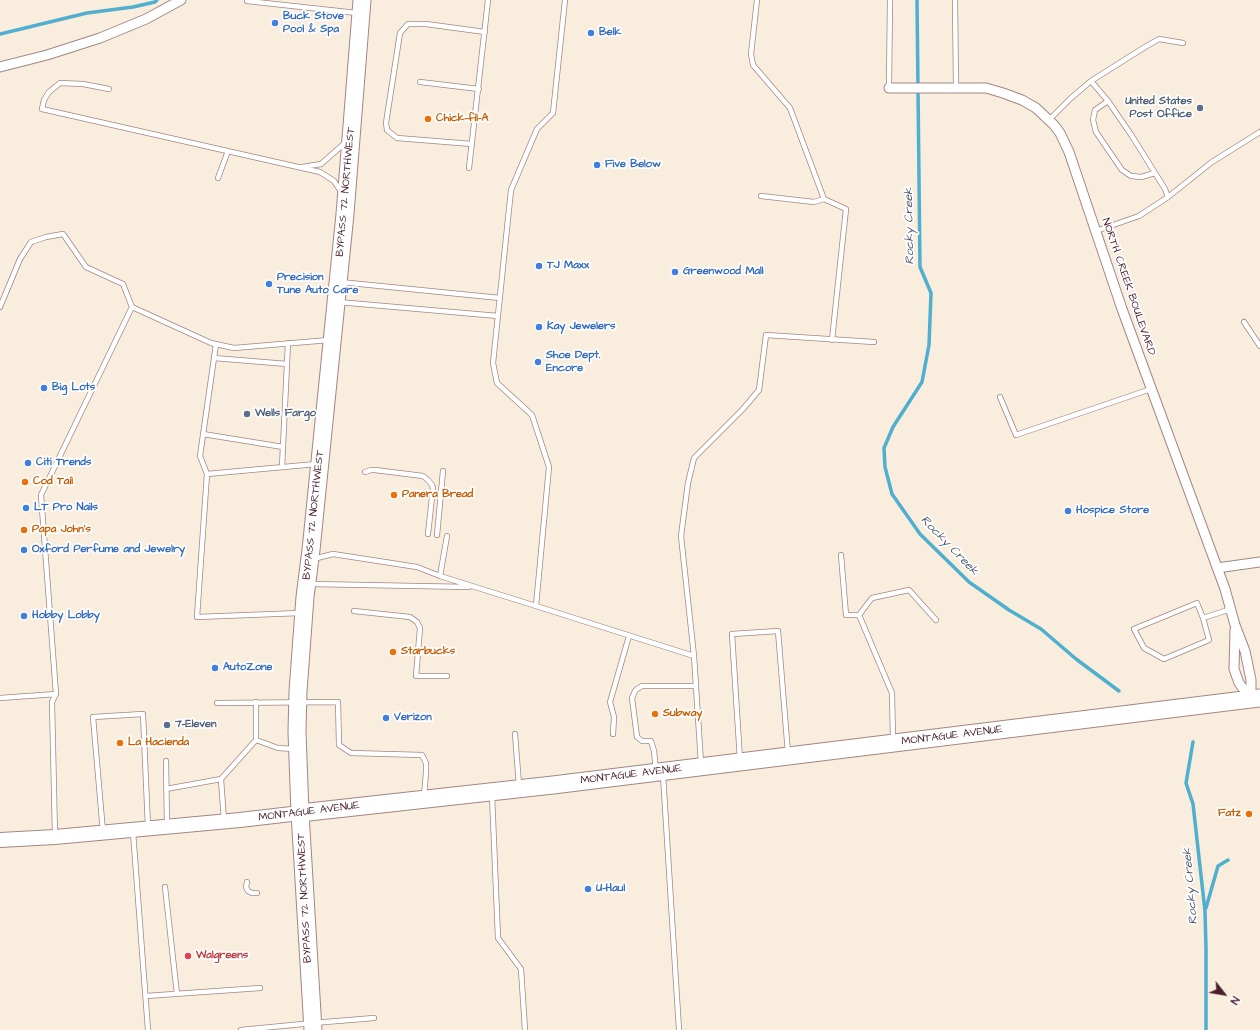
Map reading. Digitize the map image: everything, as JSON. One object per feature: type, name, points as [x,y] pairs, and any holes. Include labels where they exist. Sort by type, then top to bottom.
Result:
[{"type":"highway","name":"BYPASS 72 NORTHWEST","points":[[313,1026],[300,813],[298,702],[304,612],[337,302],[361,7]]},
{"type":"highway","name":"MONTAGUE AVENUE","points":[[300,813],[491,792],[1255,698]]},
{"type":"main road","name":"MONTAGUE AVENUE","points":[[0,840],[133,830],[300,813]]},
{"type":"street","points":[[0,67],[47,55],[100,38],[146,19],[181,0]]},
{"type":"street","name":"NORTH CREEK BOULEVARD","points":[[889,88],[986,88],[1022,100],[1036,108],[1060,133],[1069,152],[1122,309],[1225,589],[1235,625],[1247,658],[1255,698]]},
{"type":"street","points":[[1217,568],[1260,562]]},
{"type":"street","name":"NORTH CREEK BOULEVARD","points":[[1235,625],[1234,670],[1239,683],[1255,698]]},
{"type":"lane","points":[[469,168],[488,0]]},
{"type":"lane","points":[[536,606],[549,467],[532,415],[497,384],[493,363],[512,190],[537,129],[553,112],[565,0]]},
{"type":"lane","points":[[757,0],[751,54],[753,65],[790,108],[824,200]]},
{"type":"lane","points":[[889,88],[890,0]]},
{"type":"lane","points":[[955,0],[956,88]]},
{"type":"lane","points":[[247,1],[361,7]]},
{"type":"lane","points":[[472,144],[397,138],[387,130],[386,123],[400,33],[408,24],[485,32]]},
{"type":"lane","points":[[1049,120],[1091,81],[1159,40],[1183,43]]},
{"type":"lane","points":[[1091,81],[1108,101],[1155,172],[1168,197]]},
{"type":"lane","points":[[109,89],[60,82],[49,92],[44,100],[42,109],[320,172],[334,181],[346,199]]},
{"type":"lane","points":[[420,82],[479,89]]},
{"type":"lane","points":[[1108,101],[1096,110],[1093,120],[1096,132],[1122,170],[1131,176],[1141,177],[1155,172]]},
{"type":"lane","points":[[1096,231],[1139,216],[1168,197],[1212,162],[1260,132]]},
{"type":"lane","points":[[299,167],[321,164],[351,138]]},
{"type":"lane","points":[[218,178],[228,151]]},
{"type":"lane","points":[[761,196],[814,202],[824,200],[846,209],[832,340]]},
{"type":"lane","points":[[0,307],[20,260],[32,242],[46,237],[63,234],[86,267],[123,284],[132,307],[211,343],[234,348],[333,340]]},
{"type":"lane","points":[[338,282],[500,298]]},
{"type":"lane","points":[[337,302],[498,316]]},
{"type":"lane","points":[[55,837],[52,702],[56,694],[41,495],[132,307]]},
{"type":"lane","points":[[1244,322],[1260,346]]},
{"type":"lane","points":[[701,766],[694,656],[681,536],[688,483],[694,458],[743,410],[759,390],[766,335],[874,342]]},
{"type":"lane","points":[[282,467],[288,343]]},
{"type":"lane","points":[[216,344],[200,456],[207,474],[197,617],[304,612]]},
{"type":"lane","points":[[214,358],[287,364]]},
{"type":"lane","points":[[1000,397],[1016,436],[1151,389]]},
{"type":"lane","points":[[203,434],[283,447]]},
{"type":"lane","points":[[207,474],[320,464]]},
{"type":"lane","points":[[365,472],[375,470],[423,476],[428,480],[433,488],[428,534]]},
{"type":"lane","points":[[437,535],[444,472]]},
{"type":"lane","points":[[440,576],[447,536]]},
{"type":"lane","points":[[310,560],[333,554],[417,567],[440,576],[694,656]]},
{"type":"lane","points":[[841,555],[846,614],[860,615]]},
{"type":"lane","points":[[307,584],[475,587]]},
{"type":"lane","points":[[860,615],[872,598],[909,590],[936,620]]},
{"type":"lane","points":[[1197,603],[1203,618],[1209,640],[1164,659],[1144,648],[1134,629],[1197,603]]},
{"type":"lane","points":[[1203,618],[1231,609]]},
{"type":"lane","points":[[354,611],[410,617],[417,622],[420,628],[416,676],[447,676]]},
{"type":"lane","points":[[860,615],[892,693],[893,743]]},
{"type":"lane","points":[[740,761],[732,634],[778,631],[788,755]]},
{"type":"lane","points":[[613,734],[614,717],[610,702],[629,636]]},
{"type":"lane","points":[[679,1030],[660,771],[651,741],[642,741],[638,737],[632,698],[637,689],[642,686],[695,686]]},
{"type":"lane","points":[[0,698],[56,694]]},
{"type":"lane","points":[[166,789],[220,779],[256,740],[256,702]]},
{"type":"lane","points":[[217,703],[338,702],[339,745],[351,753],[422,755],[426,763],[424,799]]},
{"type":"lane","points":[[103,832],[93,717],[143,714],[148,828]]},
{"type":"lane","points":[[515,734],[519,788]]},
{"type":"lane","points":[[256,740],[278,748],[298,750]]},
{"type":"lane","points":[[166,761],[166,827]]},
{"type":"lane","points":[[220,779],[224,821]]},
{"type":"lane","points":[[491,792],[498,938],[521,969],[525,1030]]},
{"type":"lane","points":[[133,830],[148,1030]]},
{"type":"lane","points":[[246,882],[248,891],[252,894],[257,893]]},
{"type":"lane","points":[[165,887],[177,994]]},
{"type":"lane","points":[[146,996],[260,988]]},
{"type":"lane","points":[[241,1030],[313,1026],[374,1018]]},
{"type":"waterway","points":[[0,34],[87,13],[133,7],[155,2],[157,0]]},
{"type":"waterway","name":"Rocky Creek","points":[[917,0],[920,267],[931,293],[929,345],[922,382],[893,427],[884,448],[885,467],[892,494],[920,534],[969,582],[1009,610],[1041,629],[1076,659],[1119,691]]},
{"type":"waterway","name":"Rocky Creek","points":[[1193,742],[1186,783],[1193,804],[1205,911],[1206,1030]]},
{"type":"waterway","points":[[1206,908],[1218,866],[1228,860]]},
{"type":"place","name":"Buck Stove Pool & Spa","points":[[275,23]]},
{"type":"place","name":"Belk","points":[[591,33]]},
{"type":"place","name":"United States Post Office","points":[[1200,108]]},
{"type":"place","name":"Chick-fil-A","points":[[428,119]]},
{"type":"place","name":"Five Below","points":[[597,165]]},
{"type":"place","name":"TJ Maxx","points":[[539,266]]},
{"type":"place","name":"Greenwood Mall","points":[[675,272]]},
{"type":"place","name":"Precision Tune Auto Care","points":[[269,284]]},
{"type":"place","name":"Kay Jewelers","points":[[539,327]]},
{"type":"place","name":"Shoe Dept. Encore","points":[[538,362]]},
{"type":"place","name":"Big Lots","points":[[44,388]]},
{"type":"place","name":"Wells Fargo","points":[[247,414]]},
{"type":"place","name":"Citi Trends","points":[[28,463]]},
{"type":"place","name":"Cod Tail","points":[[25,482]]},
{"type":"place","name":"Panera Bread","points":[[394,495]]},
{"type":"place","name":"LT Pro Nails","points":[[26,508]]},
{"type":"place","name":"Hospice Store","points":[[1068,511]]},
{"type":"place","name":"Papa John's","points":[[24,530]]},
{"type":"place","name":"Oxford Perfume and Jewelry","points":[[24,550]]},
{"type":"place","name":"Hobby Lobby","points":[[24,616]]},
{"type":"place","name":"Starbucks","points":[[393,652]]},
{"type":"place","name":"AutoZone","points":[[215,668]]},
{"type":"place","name":"Subway","points":[[655,714]]},
{"type":"place","name":"Verizon","points":[[386,718]]},
{"type":"place","name":"7-Eleven","points":[[167,725]]},
{"type":"place","name":"La Hacienda","points":[[120,743]]},
{"type":"place","name":"Fatz","points":[[1249,814]]},
{"type":"place","name":"U-Haul","points":[[588,889]]},
{"type":"place","name":"Walgreens","points":[[188,956]]}]
